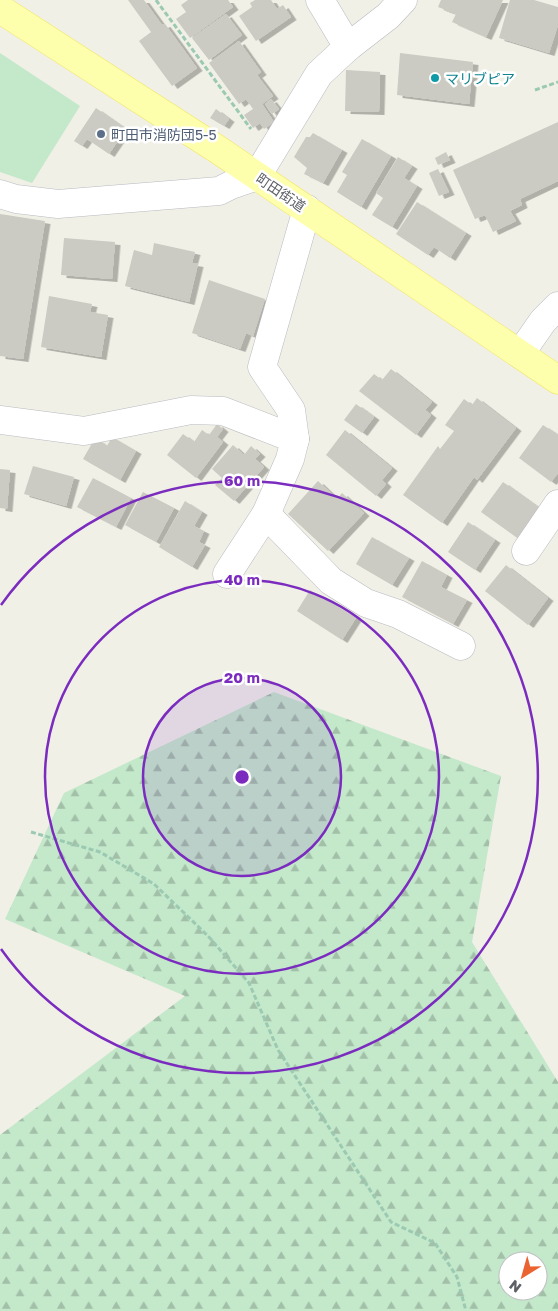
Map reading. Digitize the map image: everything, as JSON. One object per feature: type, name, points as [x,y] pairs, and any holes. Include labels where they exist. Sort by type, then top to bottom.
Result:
[{"type":"main road","name":"町田街道","points":[[0,9],[258,176],[558,380]]},
{"type":"street","points":[[320,0],[348,47]]},
{"type":"street","points":[[0,194],[16,199],[58,204],[219,191],[258,176],[319,74],[348,47],[388,16],[403,0]]},
{"type":"street","points":[[227,574],[266,514],[290,459],[295,439],[291,410],[262,367],[307,209]]},
{"type":"street","points":[[520,354],[543,322],[558,306]]},
{"type":"street","points":[[0,420],[84,430],[191,410],[223,411],[295,439]]},
{"type":"street","points":[[526,551],[558,504]]},
{"type":"street","points":[[266,514],[331,581],[366,603],[398,614],[461,646]]},
{"type":"path","points":[[156,0],[249,128],[275,148]]},
{"type":"path","points":[[534,90],[558,82]]},
{"type":"path","points":[[31,832],[100,852],[154,884],[208,936],[249,983],[278,1050],[391,1222],[435,1243],[458,1277],[466,1311]]},
{"type":"green space","points":[[0,53],[80,106],[32,183],[0,172]]},
{"type":"green space","points":[[274,692],[501,776],[472,942],[558,1082],[558,1311],[0,1311],[0,1135],[185,996],[5,919],[64,793]]},
{"type":"building","points":[[128,0],[144,0],[162,25],[165,24],[197,68],[172,86],[139,41],[151,32]]},
{"type":"building","points":[[188,0],[228,0],[233,7],[190,38],[176,19],[186,12],[181,5]]},
{"type":"building","points":[[255,0],[271,0],[277,9],[283,5],[291,17],[256,41],[239,16],[252,7],[250,3]]},
{"type":"building","points":[[441,0],[503,0],[486,37],[452,22],[456,14],[438,7]]},
{"type":"building","points":[[510,0],[534,0],[558,7],[558,25],[549,53],[499,38]]},
{"type":"building","points":[[226,14],[242,35],[209,60],[192,38]]},
{"type":"building","points":[[239,41],[261,72],[257,75],[273,96],[262,104],[274,122],[264,129],[260,123],[253,128],[244,115],[253,109],[246,99],[239,104],[209,63]]},
{"type":"building","name":"マリブピア","points":[[400,53],[473,62],[469,104],[397,95]]},
{"type":"building","points":[[346,70],[380,72],[379,112],[345,111]]},
{"type":"building","points":[[271,99],[279,109],[272,114],[265,104]]},
{"type":"building","name":"町田市消防団5-5","points":[[96,108],[126,129],[109,154],[87,139],[82,146],[74,141]]},
{"type":"building","points":[[216,109],[229,119],[224,126],[210,118]]},
{"type":"building","points":[[558,122],[558,181],[520,199],[522,205],[510,211],[516,221],[493,232],[485,215],[475,219],[453,170]]},
{"type":"building","points":[[313,133],[342,150],[323,183],[304,174],[307,168],[294,157],[306,137],[310,137]]},
{"type":"building","points":[[362,139],[391,156],[361,207],[337,192],[347,175],[342,172]]},
{"type":"building","points":[[446,152],[450,160],[438,165],[435,158]]},
{"type":"building","points":[[398,157],[412,166],[404,178],[417,186],[392,227],[372,215],[383,198],[376,193]]},
{"type":"building","points":[[438,169],[449,192],[439,196],[429,173]]},
{"type":"building","points":[[417,202],[466,233],[450,258],[434,247],[428,255],[396,234]]},
{"type":"building","points":[[0,214],[45,221],[23,359],[0,356]]},
{"type":"building","points":[[64,238],[115,242],[112,279],[61,275]]},
{"type":"building","points":[[154,243],[195,252],[192,263],[198,264],[189,302],[125,286],[134,250],[152,255]]},
{"type":"building","points":[[209,280],[265,299],[253,336],[246,333],[240,349],[192,333]]},
{"type":"building","points":[[49,296],[92,304],[90,312],[108,315],[101,357],[41,347]]},
{"type":"building","points":[[391,369],[432,402],[425,410],[431,415],[416,435],[359,391],[374,374],[382,380]]},
{"type":"building","points":[[477,398],[516,428],[477,480],[474,477],[442,523],[403,495],[438,446],[440,449],[454,431],[445,425],[464,399],[472,405]]},
{"type":"building","points":[[356,404],[374,417],[362,433],[344,420]]},
{"type":"building","points":[[217,424],[223,429],[217,437],[223,442],[196,478],[167,455],[183,434],[194,442],[202,430],[209,435]]},
{"type":"building","points":[[543,425],[558,435],[558,473],[551,482],[519,458]]},
{"type":"building","points":[[345,430],[392,468],[382,480],[386,484],[376,496],[326,455]]},
{"type":"building","points":[[112,437],[136,451],[120,480],[83,459],[95,438],[107,446]]},
{"type":"building","points":[[233,445],[244,455],[251,446],[260,454],[255,459],[264,467],[234,501],[215,485],[222,478],[212,469]]},
{"type":"building","points":[[33,466],[74,477],[66,506],[24,494]]},
{"type":"building","points":[[0,469],[10,470],[7,509],[0,508]]},
{"type":"building","points":[[93,478],[131,498],[116,527],[77,507]]},
{"type":"building","points":[[318,481],[337,499],[342,493],[364,513],[328,551],[288,514]]},
{"type":"building","points":[[503,482],[542,510],[520,540],[481,512]]},
{"type":"building","points":[[143,492],[174,508],[156,542],[125,525]]},
{"type":"building","points":[[185,501],[202,512],[194,526],[204,531],[199,542],[205,545],[192,567],[159,547]]},
{"type":"building","points":[[468,522],[495,540],[475,570],[448,552]]},
{"type":"building","points":[[372,537],[409,558],[392,585],[356,564]]},
{"type":"building","points":[[422,561],[447,575],[441,587],[467,600],[453,624],[402,597]]},
{"type":"building","points":[[506,565],[548,598],[528,625],[485,591]]},
{"type":"building","points":[[310,590],[356,618],[342,640],[297,611]]},
{"type":"place","name":"マリブピア","points":[[435,78]]},
{"type":"place","name":"町田市消防団5-5","points":[[101,134]]}]
